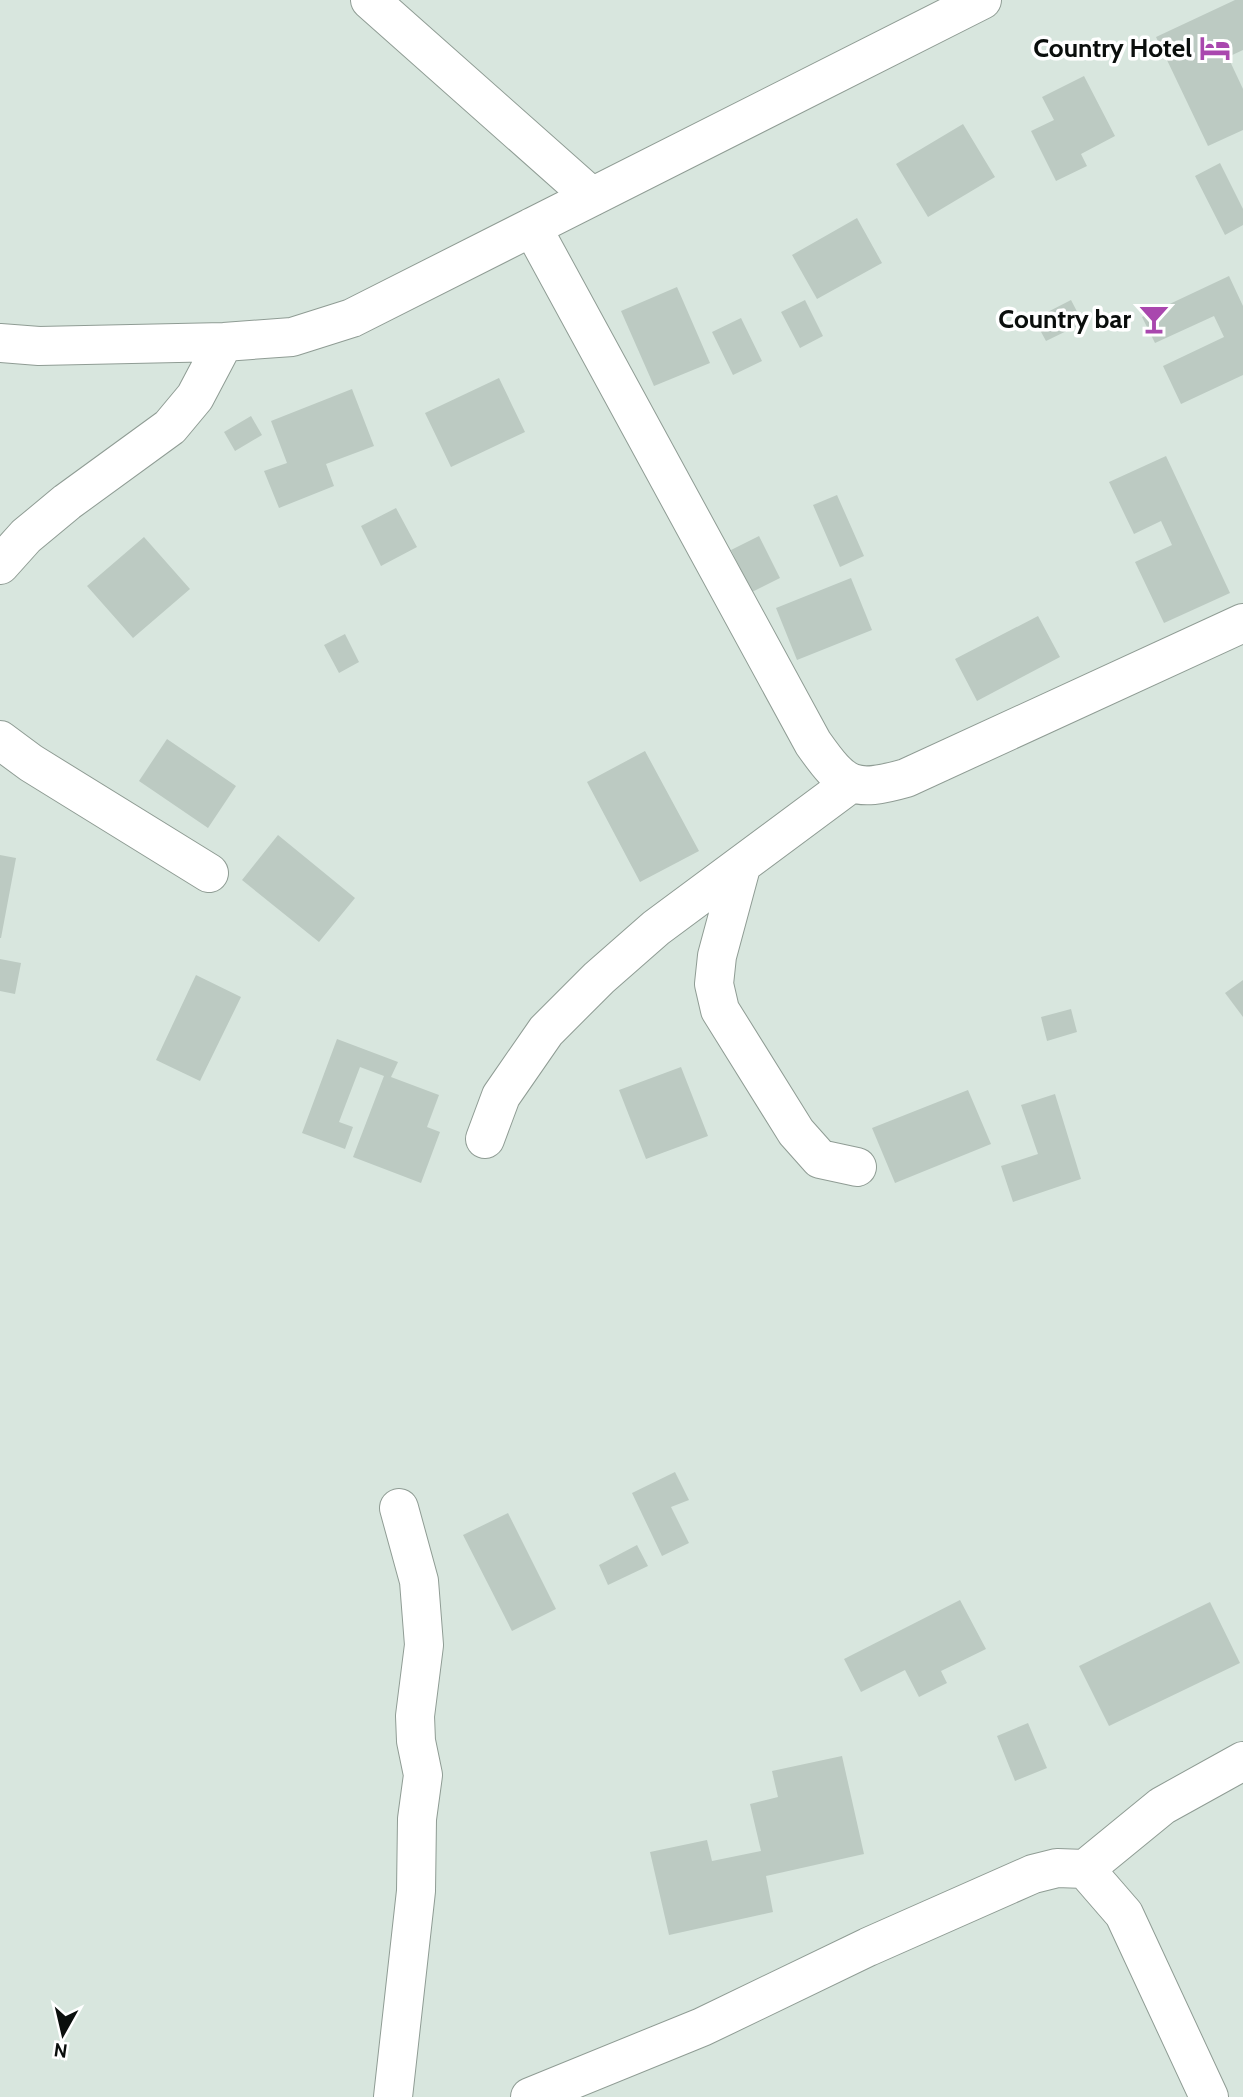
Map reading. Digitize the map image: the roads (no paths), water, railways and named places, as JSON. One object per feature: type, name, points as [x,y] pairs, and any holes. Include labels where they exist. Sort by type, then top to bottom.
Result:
[{"type":"street","points":[[370,0],[593,197]]},
{"type":"street","points":[[0,343],[39,346],[224,342],[292,337],[352,318],[982,0]]},
{"type":"street","points":[[532,227],[813,743],[827,762],[850,784],[874,787],[906,778],[1243,623]]},
{"type":"street","points":[[0,565],[26,536],[67,502],[170,427],[195,397],[224,342]]},
{"type":"street","points":[[0,740],[31,763],[209,873]]},
{"type":"street","points":[[485,1139],[501,1096],[546,1031],[656,928],[850,784]]},
{"type":"street","points":[[741,867],[717,956],[714,984],[719,1010],[796,1132],[820,1159],[857,1167]]},
{"type":"street","points":[[393,2097],[416,1891],[417,1819],[423,1775],[416,1741],[415,1716],[424,1645],[419,1581],[398,1508]]},
{"type":"street","points":[[530,2097],[702,2027],[867,1947],[1033,1874],[1057,1868],[1085,1868],[1162,1806],[1243,1761]]},
{"type":"street","points":[[1085,1868],[1124,1914],[1209,2097]]},
{"type":"place","name":"Country Hotel","points":[[1215,48]]},
{"type":"place","name":"Country bar","points":[[1154,319]]}]
